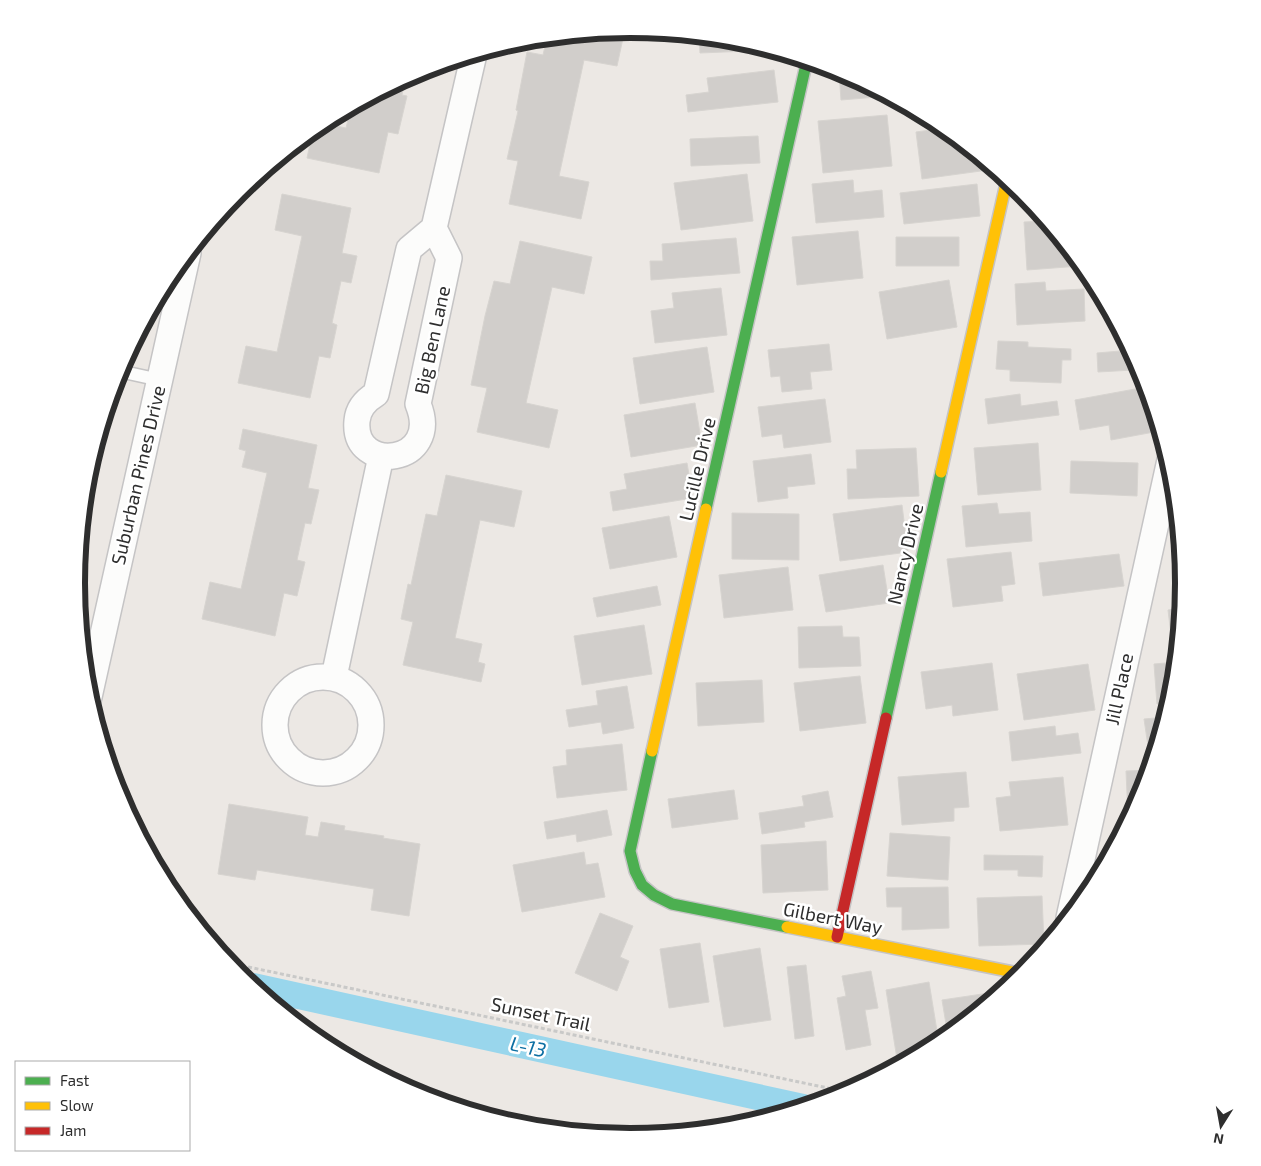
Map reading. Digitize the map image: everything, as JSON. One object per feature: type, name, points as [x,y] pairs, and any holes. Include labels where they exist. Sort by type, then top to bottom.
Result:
[{"type":"street","points":[[334,677],[381,456],[372,452],[359,437],[356,426],[357,415],[368,398],[376,394],[410,249],[434,228],[472,61]]},
{"type":"street","name":"Lucille Drive","points":[[641,884],[633,869],[630,852],[806,66]]},
{"type":"street","name":"Nancy Drive","points":[[837,937],[1005,187]]},
{"type":"street","name":"Big Ben Lane","points":[[381,456],[393,457],[404,454],[420,438],[424,426],[423,415],[418,404],[449,258],[434,228]]},
{"type":"street","name":"Suburban Pines Drive","points":[[93,678],[184,270]]},
{"type":"street","name":"Jill Place","points":[[1073,902],[1166,478]]},
{"type":"street","name":"Gilbert Way","points":[[641,884],[654,896],[672,904],[1013,972]]},
{"type":"lane","points":[[127,373],[160,380]]},
{"type":"path","name":"Sunset Trail","points":[[242,966],[833,1089]]},
{"type":"building","points":[[623,38],[617,66],[584,60],[559,176],[589,182],[581,219],[509,204],[518,161],[507,159],[518,111],[516,110],[527,52],[543,55],[545,44]]},
{"type":"building","points":[[699,42],[750,51],[700,53]]},
{"type":"building","points":[[774,70],[778,102],[688,112],[686,95],[709,92],[707,78]]},
{"type":"building","points":[[840,79],[877,97],[841,100]]},
{"type":"building","points":[[403,87],[402,95],[407,96],[398,134],[388,132],[379,173],[307,158],[311,141],[333,125],[346,128],[349,116]]},
{"type":"building","points":[[887,115],[892,166],[823,173],[818,121]]},
{"type":"building","points":[[935,129],[987,170],[922,179],[916,132]]},
{"type":"building","points":[[758,136],[760,163],[691,166],[690,139]]},
{"type":"building","points":[[747,174],[753,221],[681,230],[674,183]]},
{"type":"building","points":[[853,180],[854,193],[882,190],[884,217],[816,223],[812,184]]},
{"type":"building","points":[[977,184],[980,216],[904,224],[900,193]]},
{"type":"building","points":[[282,194],[351,208],[342,253],[357,256],[351,283],[341,281],[332,323],[337,325],[330,358],[319,356],[310,398],[238,383],[246,346],[277,352],[302,236],[275,230]]},
{"type":"building","points":[[1039,221],[1074,266],[1027,270],[1024,222]]},
{"type":"building","points":[[858,231],[863,278],[797,285],[792,237]]},
{"type":"building","points":[[896,237],[959,237],[959,266],[896,266]]},
{"type":"building","points":[[736,238],[740,273],[651,280],[650,261],[663,261],[662,244]]},
{"type":"building","points":[[520,241],[592,257],[584,294],[552,287],[526,403],[558,410],[549,448],[477,432],[487,388],[471,385],[485,316],[494,281],[510,284]]},
{"type":"building","points":[[949,280],[957,327],[887,339],[879,292]]},
{"type":"building","points":[[1045,282],[1046,291],[1084,289],[1085,321],[1017,325],[1015,284]]},
{"type":"building","points":[[721,288],[727,335],[655,343],[651,311],[674,308],[672,293]]},
{"type":"building","points":[[998,341],[1028,342],[1028,347],[1071,349],[1071,360],[1062,360],[1061,383],[1010,381],[1010,370],[996,369]]},
{"type":"building","points":[[829,344],[832,370],[810,372],[812,389],[782,392],[780,376],[771,377],[768,350]]},
{"type":"building","points":[[707,347],[714,392],[640,404],[633,358]]},
{"type":"building","points":[[1124,351],[1132,370],[1098,372],[1097,353]]},
{"type":"building","points":[[1139,388],[1154,432],[1111,440],[1109,425],[1080,430],[1075,400]]},
{"type":"building","points":[[1020,394],[1021,406],[1057,401],[1059,415],[988,424],[985,399]]},
{"type":"building","points":[[825,399],[831,442],[784,448],[782,434],[762,437],[758,407]]},
{"type":"building","points":[[695,403],[702,445],[631,457],[624,415]]},
{"type":"building","points":[[243,429],[317,445],[308,488],[319,490],[311,524],[305,523],[297,560],[305,562],[297,596],[284,593],[275,636],[202,619],[210,582],[241,589],[267,473],[242,467],[246,451],[239,449]]},
{"type":"building","points":[[1038,443],[1041,490],[978,495],[974,448]]},
{"type":"building","points":[[916,448],[919,496],[848,499],[847,469],[857,469],[856,450]]},
{"type":"building","points":[[811,454],[815,484],[787,487],[788,498],[758,502],[753,461]]},
{"type":"building","points":[[1071,461],[1138,463],[1137,496],[1070,493]]},
{"type":"building","points":[[687,463],[693,498],[613,511],[610,492],[627,489],[624,474]]},
{"type":"building","points":[[446,475],[522,491],[514,527],[480,520],[455,638],[482,644],[478,662],[485,664],[481,682],[403,665],[413,622],[401,619],[408,584],[411,585],[426,514],[437,516]]},
{"type":"building","points":[[997,503],[999,514],[1030,512],[1032,541],[966,547],[962,506]]},
{"type":"building","points":[[902,505],[908,552],[840,561],[833,514]]},
{"type":"building","points":[[732,513],[799,514],[799,560],[732,559]]},
{"type":"building","points":[[669,516],[677,557],[610,569],[602,528]]},
{"type":"building","points":[[1011,552],[1015,584],[1001,586],[1003,601],[953,607],[947,559]]},
{"type":"building","points":[[1119,554],[1124,586],[1043,596],[1039,563]]},
{"type":"building","points":[[883,565],[889,603],[826,612],[819,575]]},
{"type":"building","points":[[788,567],[793,610],[724,618],[719,575]]},
{"type":"building","points":[[657,586],[661,605],[597,617],[593,598]]},
{"type":"building","points":[[1175,609],[1172,644],[1168,610]]},
{"type":"building","points":[[644,625],[652,674],[582,685],[574,636]]},
{"type":"building","points":[[842,626],[843,637],[859,637],[861,666],[799,668],[798,627]]},
{"type":"building","points":[[992,663],[998,710],[953,716],[952,705],[926,709],[921,672]]},
{"type":"building","points":[[1170,663],[1162,703],[1157,704],[1154,664]]},
{"type":"building","points":[[1088,664],[1095,710],[1024,720],[1017,674]]},
{"type":"building","points":[[860,676],[866,723],[800,731],[794,683]]},
{"type":"building","points":[[762,680],[764,722],[698,726],[696,683]]},
{"type":"building","points":[[627,686],[634,728],[603,734],[601,722],[569,727],[566,710],[598,705],[596,691]]},
{"type":"building","points":[[1159,718],[1151,746],[1148,746],[1144,719]]},
{"type":"building","points":[[1055,726],[1056,736],[1078,733],[1081,753],[1012,761],[1009,732]]},
{"type":"building","points":[[622,744],[627,790],[557,798],[553,767],[567,765],[566,750]]},
{"type":"building","points":[[1142,770],[1128,807],[1126,771]]},
{"type":"building","points":[[966,772],[969,807],[954,808],[954,821],[902,825],[898,777]]},
{"type":"building","points":[[1063,777],[1068,825],[1000,831],[996,798],[1011,796],[1009,782]]},
{"type":"building","points":[[734,790],[738,819],[672,828],[668,799]]},
{"type":"building","points":[[828,791],[833,817],[804,822],[805,827],[762,834],[759,813],[804,806],[802,796]]},
{"type":"building","points":[[229,804],[308,817],[305,835],[318,837],[321,822],[345,826],[344,830],[420,844],[409,916],[371,910],[374,889],[257,870],[255,880],[218,874]]},
{"type":"building","points":[[607,810],[612,835],[577,842],[576,834],[547,839],[544,822]]},
{"type":"building","points":[[890,833],[950,837],[948,880],[887,876]]},
{"type":"building","points":[[826,841],[828,890],[763,893],[761,845]]},
{"type":"building","points":[[584,852],[586,865],[598,863],[605,897],[522,912],[513,865]]},
{"type":"building","points":[[984,855],[1043,856],[1042,877],[1018,876],[1018,870],[984,870]]},
{"type":"building","points":[[948,887],[949,928],[902,930],[902,907],[887,907],[886,888]]},
{"type":"building","points":[[1042,896],[1044,939],[1040,944],[979,946],[977,898]]},
{"type":"building","points":[[600,913],[633,926],[620,957],[629,961],[617,991],[575,973]]},
{"type":"building","points":[[700,943],[709,1002],[669,1008],[660,949]]},
{"type":"building","points":[[760,948],[771,1020],[724,1027],[713,956]]},
{"type":"building","points":[[806,965],[814,1036],[795,1039],[787,967]]},
{"type":"building","points":[[871,971],[878,1008],[865,1010],[871,1045],[846,1050],[837,998],[846,996],[842,976]]},
{"type":"building","points":[[929,982],[938,1034],[897,1058],[886,990]]},
{"type":"building","points":[[989,993],[947,1028],[942,1000]]},
{"type":"waterway","name":"L-13","points":[[267,989],[791,1104]]},
{"type":"traffic: fast","points":[[706,509],[806,66]]},
{"type":"traffic: fast","points":[[886,718],[941,472]]},
{"type":"traffic: fast","points":[[652,751],[630,851],[635,871],[642,885],[654,895],[672,904],[787,927]]},
{"type":"traffic: slow","points":[[941,472],[1005,187]]},
{"type":"traffic: slow","points":[[652,751],[706,509]]},
{"type":"traffic: slow","points":[[787,927],[1013,972]]},
{"type":"traffic: jam","points":[[837,937],[886,718]]}]
